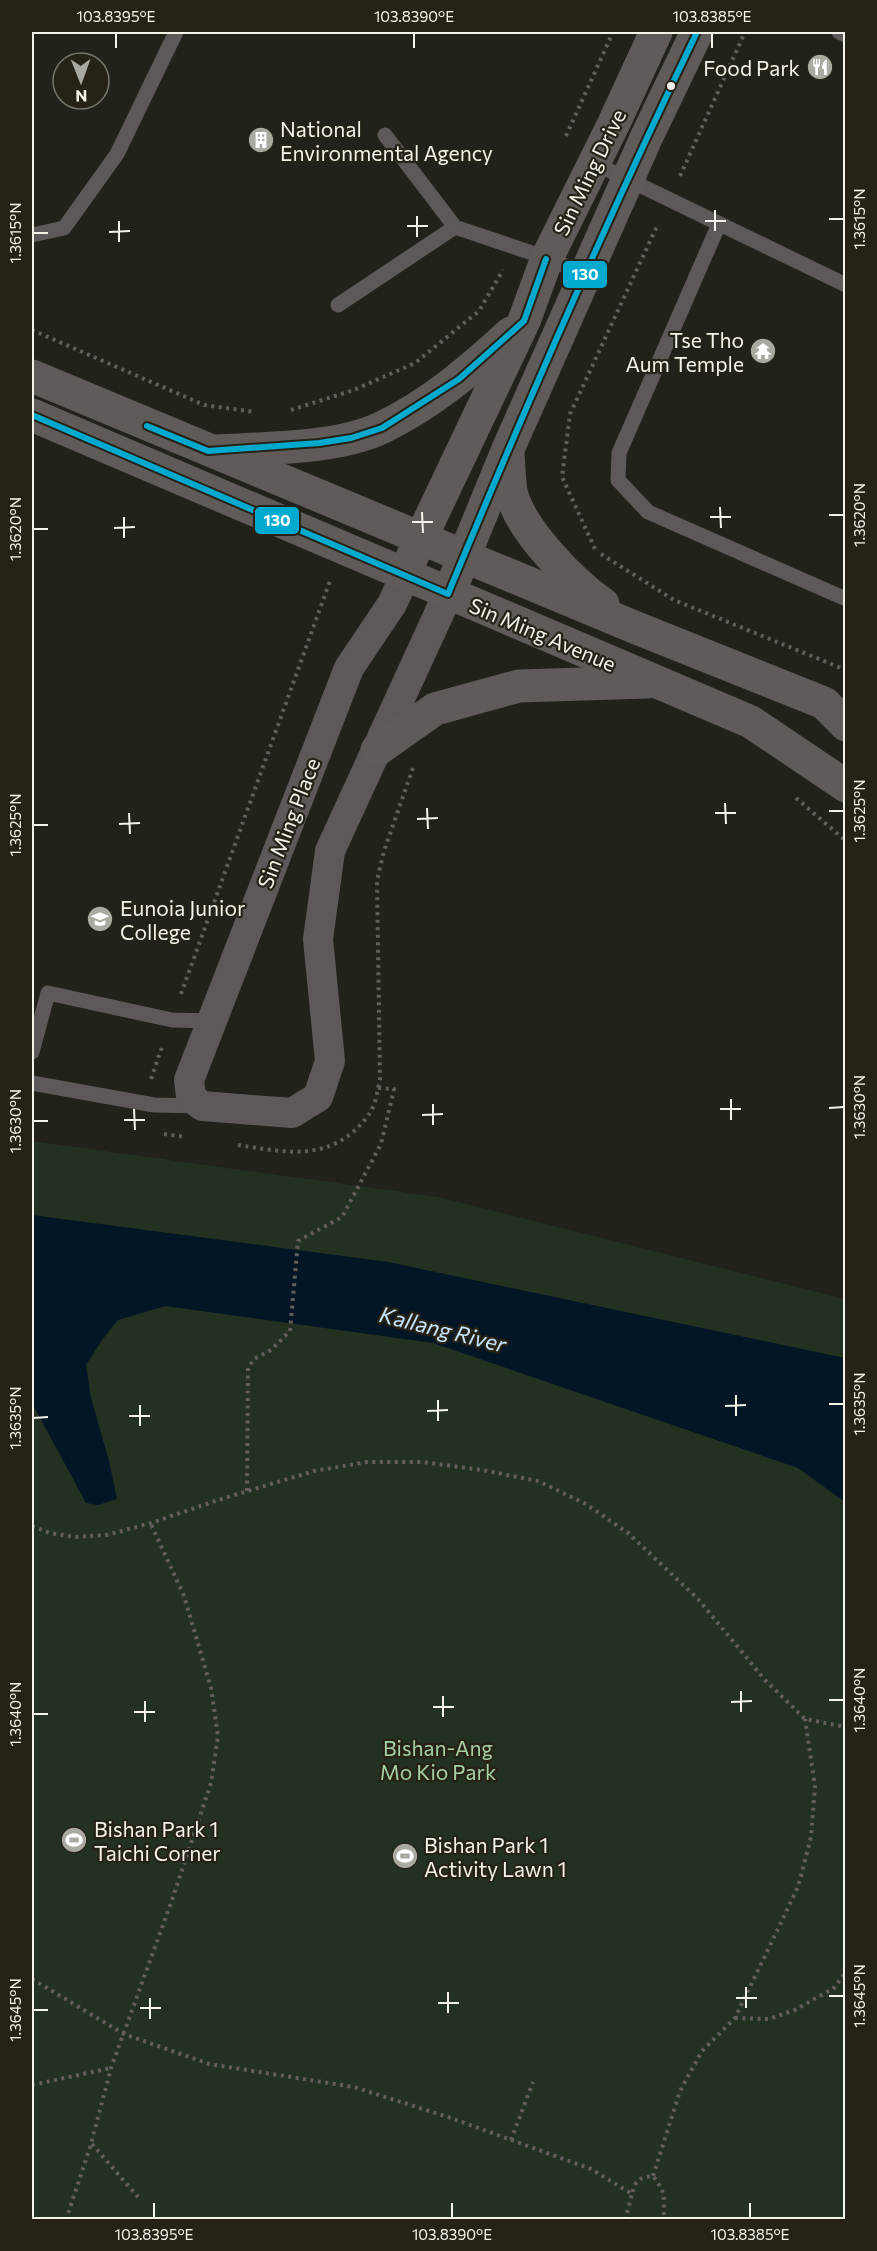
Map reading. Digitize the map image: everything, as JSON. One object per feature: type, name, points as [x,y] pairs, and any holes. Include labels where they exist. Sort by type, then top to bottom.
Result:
[{"type":"main road","name":"Sin Ming Drive","points":[[405,576],[420,537],[524,321],[547,258],[656,32]]},
{"type":"main road","name":"Sin Ming Drive","points":[[448,594],[508,449],[696,32]]},
{"type":"main road","points":[[208,451],[319,443],[351,438],[382,428],[459,379],[524,321]]},
{"type":"main road","name":"Sin Ming Avenue","points":[[32,376],[634,627],[824,703],[846,725]]},
{"type":"main road","name":"Sin Ming Avenue","points":[[32,415],[751,722],[846,786]]},
{"type":"main road","points":[[508,449],[511,491],[516,506],[538,542],[595,599],[634,627]]},
{"type":"main road","points":[[377,750],[435,709],[519,686],[659,682]]},
{"type":"street","name":"Sin Ming Place","points":[[202,1106],[192,1097],[189,1080],[349,668],[392,604],[405,576]]},
{"type":"street","points":[[202,1106],[292,1113],[318,1097],[330,1061],[318,939],[330,852],[448,594]]},
{"type":"lane","points":[[32,235],[64,228],[111,163],[176,32]]},
{"type":"lane","points":[[839,32],[846,35]]},
{"type":"lane","points":[[385,135],[455,227],[547,258],[586,275]]},
{"type":"lane","points":[[594,163],[846,285]]},
{"type":"lane","points":[[719,224],[619,453],[618,480],[648,512],[846,599]]},
{"type":"lane","points":[[338,305],[455,227]]},
{"type":"lane","points":[[32,1052],[48,993],[172,1020],[212,1021]]},
{"type":"lane","points":[[32,1083],[154,1105],[202,1106]]},
{"type":"path","points":[[792,794],[846,841]]},
{"type":"path","points":[[247,1491],[248,1368],[255,1359],[271,1350],[290,1331],[298,1241],[342,1217],[381,1144],[394,1089],[378,1088]]},
{"type":"path","points":[[32,1527],[74,1537],[107,1535],[151,1524],[314,1471],[367,1462],[423,1462],[538,1481],[586,1504],[628,1533],[698,1599],[765,1680],[805,1719],[846,1727]]},
{"type":"path","points":[[66,2220],[91,2144],[111,2068],[211,1783],[218,1736],[211,1688],[184,1596],[151,1524]]},
{"type":"path","points":[[653,2176],[680,2091],[702,2051],[735,2018],[798,1887],[811,1837],[815,1786],[805,1719]]},
{"type":"path","points":[[735,2018],[769,2019],[795,2010],[834,1988],[846,1972]]},
{"type":"path","points":[[32,1979],[124,2034],[209,2064],[354,2087],[451,2118],[591,2169],[632,2194]]},
{"type":"path","points":[[32,2085],[111,2068]]},
{"type":"path","points":[[511,2140],[533,2082]]},
{"type":"path","points":[[91,2144],[138,2197]]},
{"type":"path","points":[[626,2220],[634,2183],[639,2179],[653,2176]]},
{"type":"path","points":[[653,2176],[663,2189],[665,2202],[663,2219]]},
{"type":"green space","name":"Bishan-Ang Mo Kio Park","points":[[32,1141],[438,1197],[845,1299],[845,2219],[32,2220]]},
{"type":"water","name":"Kallang River","points":[[32,1215],[388,1262],[845,1358],[845,1502],[798,1468],[433,1343],[165,1306],[118,1320],[86,1365],[91,1398],[117,1499],[98,1505],[86,1503],[32,1403]]},
{"type":"transit line","name":"130","points":[[32,415],[448,594],[568,312],[697,32]]},
{"type":"transit line","name":"130","points":[[147,426],[208,451],[319,443],[351,438],[382,428],[459,379],[524,321],[546,259]]},
{"type":"place","name":"Food Park","points":[[820,67]]},
{"type":"place","name":"National Environmental Agency","points":[[261,140]]},
{"type":"place","name":"Tse Tho Aum Temple","points":[[763,351]]},
{"type":"place","name":"Eunoia Junior College","points":[[100,919]]},
{"type":"place","name":"Bishan Park 1 Taichi Corner","points":[[74,1840]]},
{"type":"place","name":"Bishan Park 1 Activity Lawn 1","points":[[405,1856]]}]
